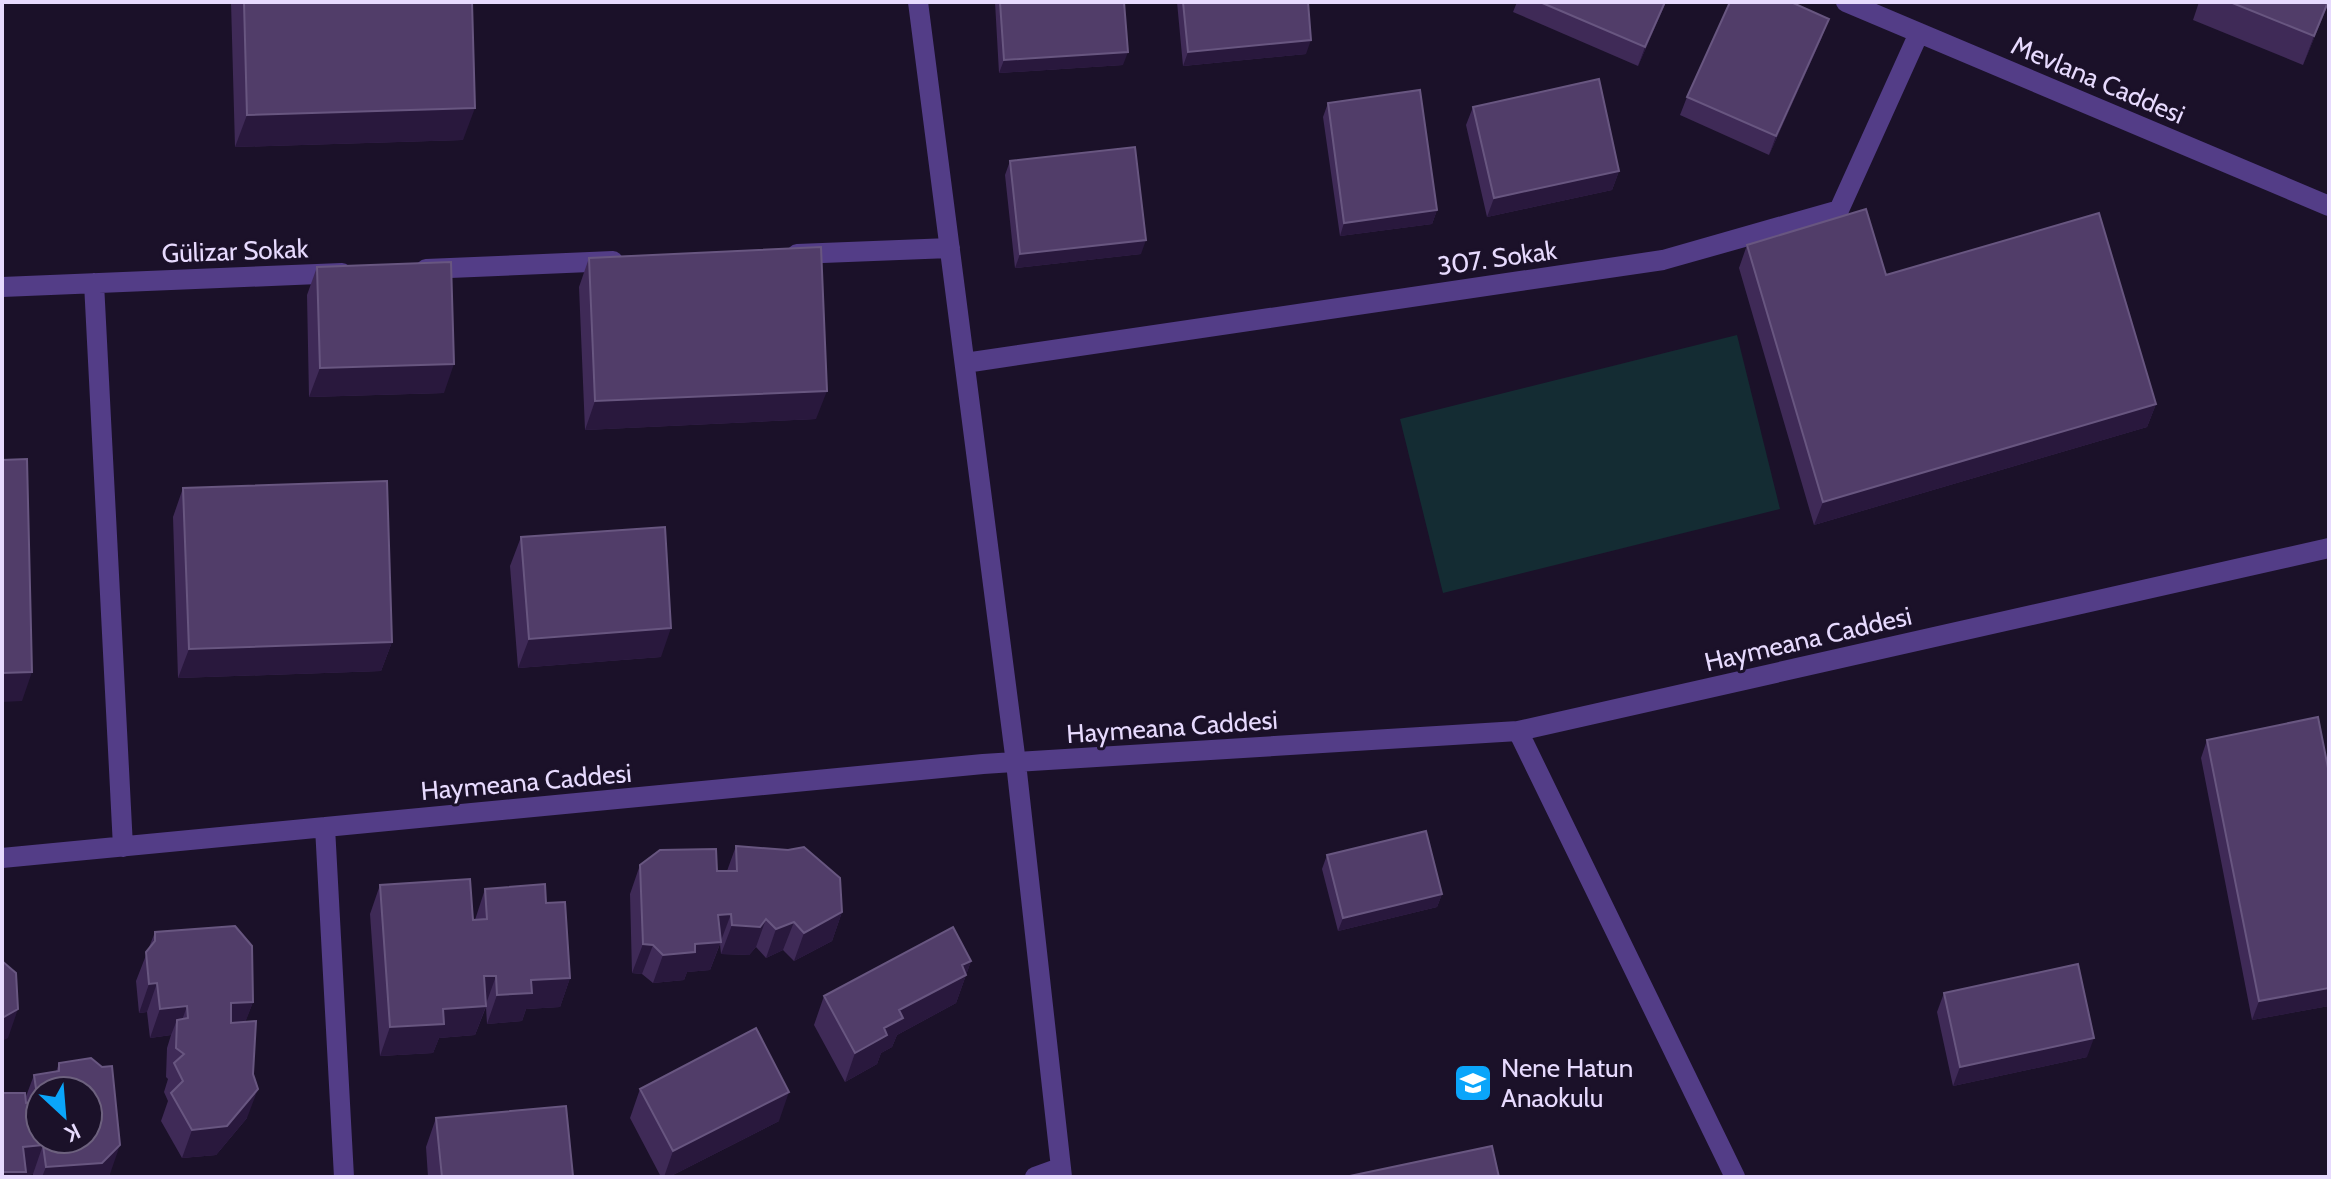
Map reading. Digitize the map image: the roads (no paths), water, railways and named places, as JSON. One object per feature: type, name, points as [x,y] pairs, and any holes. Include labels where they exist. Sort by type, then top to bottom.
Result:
[{"type":"street","points":[[918,2],[1016,763],[1061,1172],[1035,1177]]},
{"type":"street","name":"Mevlana Caddesi","points":[[1858,5],[2329,206]]},
{"type":"street","name":"307. Sokak","points":[[965,363],[1663,260],[1839,210],[1919,33]]},
{"type":"street","points":[[778,255],[950,248]]},
{"type":"street","points":[[405,270],[638,260]]},
{"type":"street","name":"Gülizar Sokak","points":[[2,287],[358,272]]},
{"type":"street","points":[[94,283],[123,847]]},
{"type":"street","name":"Haymeana Caddesi","points":[[2,858],[1016,763],[1518,731],[2329,548]]},
{"type":"street","points":[[1518,731],[1735,1177]]},
{"type":"street","points":[[325,827],[344,1177]]},
{"type":"place","name":"Nene Hatun Anaokulu","points":[[1473,1083]]}]
